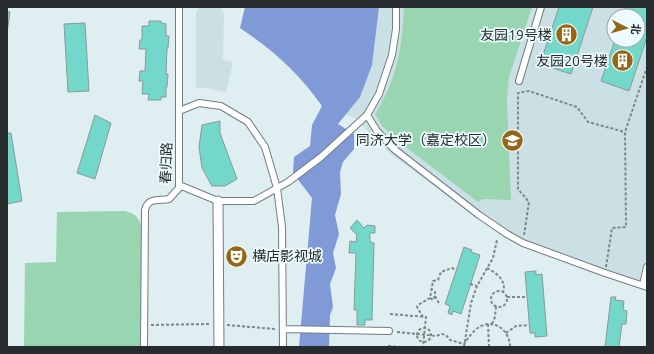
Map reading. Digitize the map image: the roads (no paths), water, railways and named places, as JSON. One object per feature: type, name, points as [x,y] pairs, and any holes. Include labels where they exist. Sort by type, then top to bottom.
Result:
[{"type":"street","points":[[218,201],[219,347]]},
{"type":"lane","name":"春归路","points":[[144,347],[146,205],[154,200],[169,199],[179,188],[179,7]]},
{"type":"lane","points":[[179,185],[218,201],[254,202],[288,182],[321,157],[366,115],[379,94],[392,55],[396,29],[396,7]]},
{"type":"lane","points":[[519,81],[541,7]]},
{"type":"lane","points":[[180,111],[199,103],[221,106],[248,122],[265,147],[277,188],[282,226],[283,347]]},
{"type":"lane","points":[[366,115],[378,132],[394,148],[479,215],[523,243],[645,286],[647,267]]},
{"type":"lane","points":[[283,329],[389,331]]},
{"type":"water","points":[[245,7],[379,7],[372,65],[360,97],[338,124],[354,134],[354,149],[343,162],[340,172],[341,194],[335,215],[339,234],[333,253],[336,268],[330,284],[333,307],[330,315],[329,347],[299,347],[312,198],[293,173],[294,157],[310,146],[312,125],[322,106],[304,83],[285,63],[240,28]]},
{"type":"place","name":"友园19号楼","points":[[567,35]]},
{"type":"place","name":"友园20号楼","points":[[623,61]]},
{"type":"place","name":"同济大学（嘉定校区）","points":[[512,140]]},
{"type":"place","name":"横店影视城","points":[[237,256]]}]
